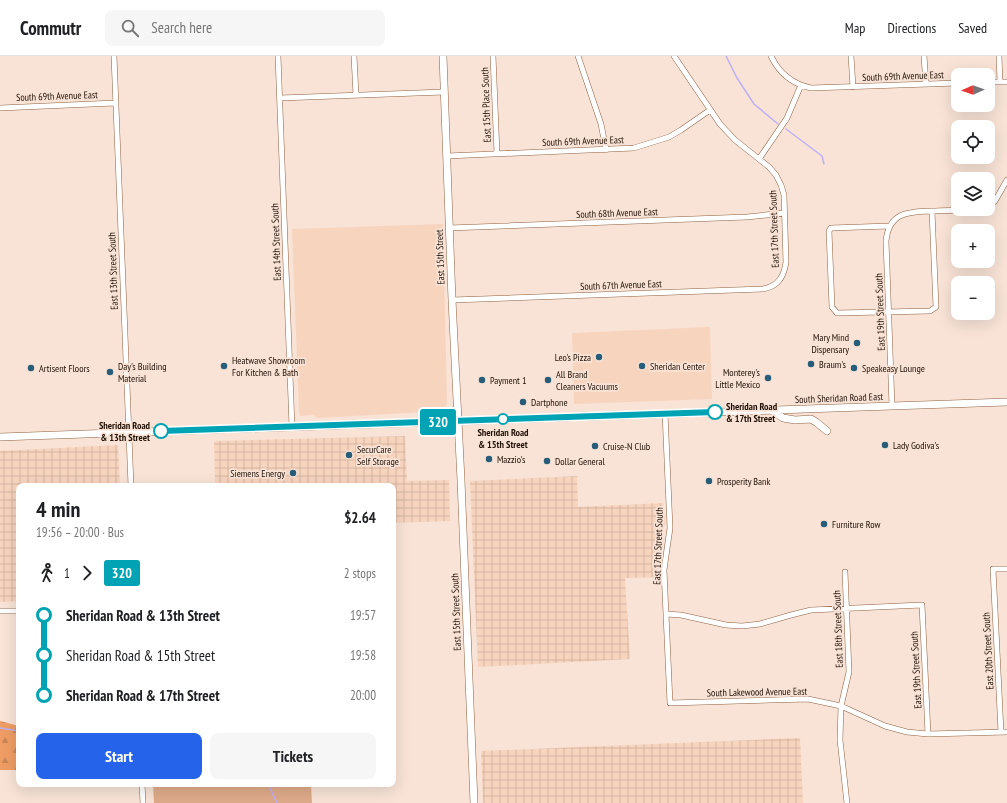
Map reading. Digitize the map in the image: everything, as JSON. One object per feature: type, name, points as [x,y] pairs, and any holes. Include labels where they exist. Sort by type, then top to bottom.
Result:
[{"type":"main road","points":[[443,56],[444,92]]},
{"type":"main road","name":"East 15th Street","points":[[444,92],[458,421]]},
{"type":"main road","name":"South Sheridan Road East","points":[[0,437],[1007,402]]},
{"type":"main road","points":[[771,410],[783,418],[795,420],[811,419],[827,431]]},
{"type":"main road","name":"East 15th Street South","points":[[458,421],[474,803]]},
{"type":"street","name":"East 13th Street South","points":[[114,56],[131,483]]},
{"type":"street","name":"East 14th Street South","points":[[278,56],[292,427]]},
{"type":"street","points":[[354,56],[356,95]]},
{"type":"street","name":"East 15th Place South","points":[[493,56],[497,154]]},
{"type":"street","points":[[578,56],[601,124],[606,150]]},
{"type":"street","name":"East 17th Street South","points":[[674,56],[720,124],[735,140],[769,167],[781,185],[784,195],[786,262],[784,274]]},
{"type":"street","points":[[759,159],[787,118],[801,85],[784,76],[770,56]]},
{"type":"street","points":[[851,56],[854,87]]},
{"type":"street","points":[[924,56],[926,84]]},
{"type":"street","points":[[1000,56],[1000,82]]},
{"type":"street","points":[[995,82],[1007,82]]},
{"type":"street","name":"South 69th Avenue East","points":[[801,85],[815,88],[951,83]]},
{"type":"street","points":[[280,98],[444,92]]},
{"type":"street","name":"South 69th Avenue East","points":[[0,108],[115,103]]},
{"type":"street","name":"South 69th Avenue East","points":[[447,156],[634,148],[658,141],[681,130],[710,110]]},
{"type":"street","points":[[995,199],[1007,180]]},
{"type":"street","points":[[932,211],[936,307],[930,311],[837,313],[832,307],[829,231],[833,227],[889,226],[895,219],[908,212],[951,210]]},
{"type":"street","name":"South 68th Avenue East","points":[[450,228],[747,217],[784,213]]},
{"type":"street","name":"East 19th Street South","points":[[889,226],[886,241],[892,406]]},
{"type":"street","name":"South 67th Avenue East","points":[[452,300],[764,289],[777,284],[784,274]]},
{"type":"street","name":"East 17th Street South","points":[[665,414],[670,528],[664,570],[670,703]]},
{"type":"street","name":"East 20th Street South","points":[[1001,732],[993,569],[1007,569]]},
{"type":"street","name":"East 18th Street South","points":[[845,572],[849,672],[841,706],[840,740],[847,803]]},
{"type":"street","name":"East 19th Street South","points":[[847,608],[922,605],[928,734]]},
{"type":"street","points":[[666,614],[686,616],[726,625],[742,626],[760,624],[812,610],[847,608]]},
{"type":"street","points":[[0,611],[16,611]]},
{"type":"street","name":"South Lakewood Avenue East","points":[[670,703],[795,698],[818,700],[841,706],[885,726],[907,732],[928,734],[1007,732]]},
{"type":"street","points":[[142,787],[143,803]]},
{"type":"shaded area","points":[[443,224],[447,403],[445,409],[443,411],[318,418],[313,415],[300,416],[292,229]]},
{"type":"shaded area","name":"Sheridan Center","points":[[710,327],[712,399],[574,404],[572,333]]},
{"type":"shaded area","points":[[405,436],[407,481],[449,480],[450,521],[396,523],[396,483],[215,483],[214,441]]},
{"type":"shaded area","points":[[118,445],[120,483],[16,483],[16,601],[0,602],[0,451]]},
{"type":"shaded area","points":[[577,476],[578,507],[663,503],[665,522],[659,554],[657,577],[625,578],[630,659],[478,667],[470,481]]},
{"type":"shaded area","points":[[800,738],[803,803],[483,803],[481,751]]},
{"type":"shaded area","points":[[153,787],[311,787],[312,803],[154,803]]},
{"type":"green space","points":[[0,721],[16,725],[16,770],[0,770]]},
{"type":"waterway","points":[[726,56],[737,78],[754,104],[778,124]]},
{"type":"waterway","points":[[786,129],[822,156],[824,164]]},
{"type":"waterway","points":[[0,728],[16,731]]},
{"type":"waterway","points":[[269,787],[277,803]]},
{"type":"bus line","name":"320","points":[[161,431],[715,412]]},
{"type":"place","name":"Mary Mind Dispensary","points":[[857,343]]},
{"type":"place","name":"Leo's Pizza","points":[[599,357]]},
{"type":"place","name":"Braum's","points":[[811,364]]},
{"type":"place","name":"Heatwave Showroom For Kitchen & Bath","points":[[224,366]]},
{"type":"place","name":"Sheridan Center","points":[[642,366]]},
{"type":"place","name":"Artisent Floors","points":[[31,368]]},
{"type":"place","name":"Speakeasy Lounge","points":[[854,368]]},
{"type":"place","name":"Day's Building Material","points":[[110,372]]},
{"type":"place","name":"Monterey's Little Mexico","points":[[768,378]]},
{"type":"place","name":"Payment 1","points":[[482,380]]},
{"type":"place","name":"All Brand Cleaners Vacuums","points":[[548,380]]},
{"type":"place","name":"Dartphone","points":[[523,402]]},
{"type":"place","name":"Sheridan Road & 17th Street","points":[[715,412]]},
{"type":"place","name":"Sheridan Road & 15th Street","points":[[503,419]]},
{"type":"place","name":"Sheridan Road & 13th Street","points":[[161,431]]},
{"type":"place","name":"Lady Godiva's","points":[[885,445]]},
{"type":"place","name":"Cruise-N Club","points":[[595,446]]},
{"type":"place","name":"SecurCare Self Storage","points":[[349,455]]},
{"type":"place","name":"Mazzio's","points":[[489,459]]},
{"type":"place","name":"Dollar General","points":[[547,461]]},
{"type":"place","name":"Siemens Energy","points":[[293,473]]},
{"type":"place","name":"Prosperity Bank","points":[[709,481]]},
{"type":"place","name":"Furniture Row","points":[[824,524]]}]
